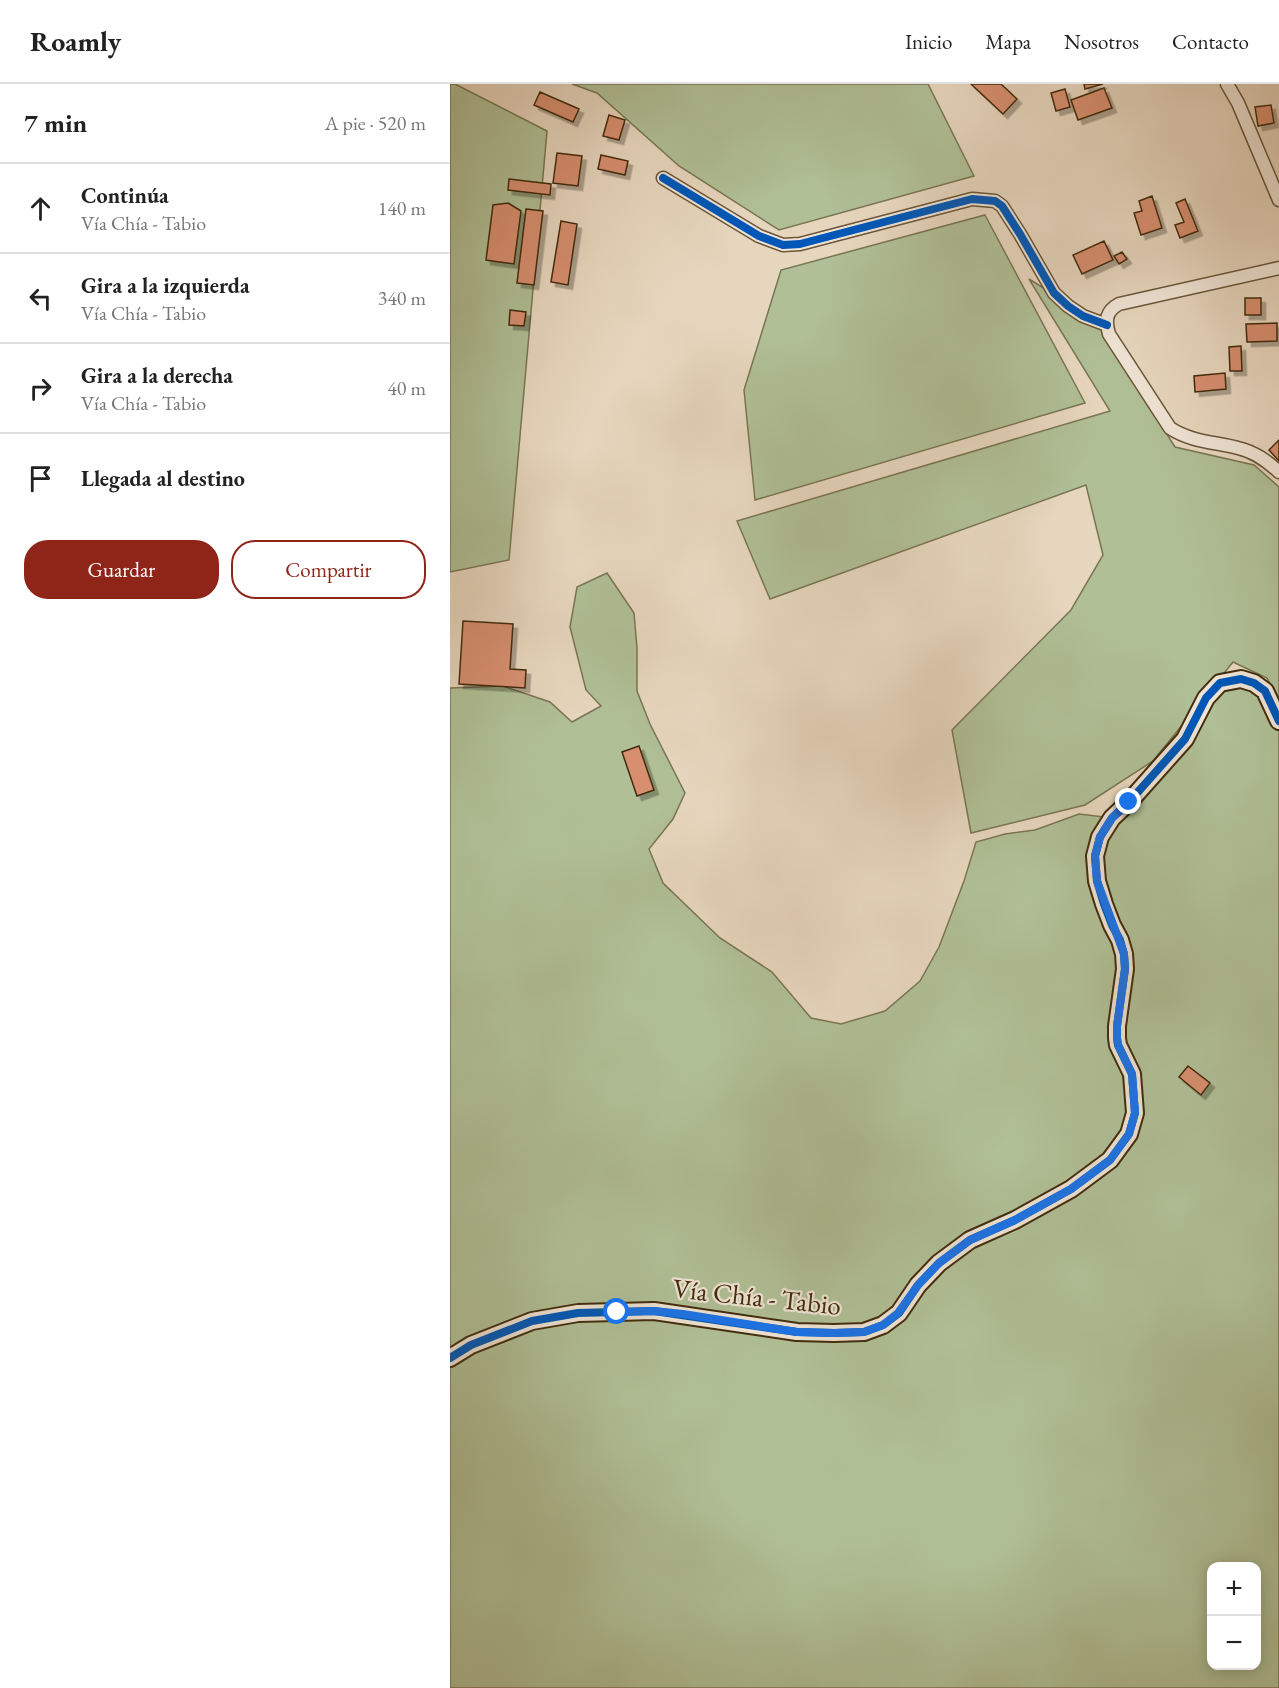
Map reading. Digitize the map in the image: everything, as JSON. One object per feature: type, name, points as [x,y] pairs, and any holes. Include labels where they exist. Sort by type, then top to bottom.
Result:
[{"type":"street","points":[[1227,84],[1238,103],[1279,200]]},
{"type":"street","points":[[663,178],[759,236],[783,245],[800,244],[972,199],[995,201],[1002,207],[1020,234],[1054,293],[1083,316],[1107,324]]},
{"type":"street","points":[[1279,268],[1119,303],[1107,315],[1109,334],[1170,428],[1180,435],[1249,451],[1264,458],[1279,472]]},
{"type":"street","name":"Vía Chía - Tabio","points":[[450,1358],[471,1346],[532,1321],[578,1313],[654,1311],[797,1332],[864,1332],[883,1325],[898,1313],[918,1285],[939,1263],[970,1240],[1015,1220],[1071,1189],[1110,1160],[1129,1134],[1135,1113],[1132,1074],[1117,1038],[1125,969],[1124,954],[1097,881],[1095,856],[1100,837],[1112,818],[1185,740],[1206,698],[1220,683],[1241,679],[1254,683],[1265,691],[1279,721]]},
{"type":"green space","points":[[450,84],[455,84],[547,131],[509,560],[450,572]]},
{"type":"green space","points":[[572,84],[928,84],[974,176],[779,230],[679,166],[597,93]]},
{"type":"green space","points":[[985,215],[1085,403],[755,500],[744,390],[781,270]]},
{"type":"green space","points":[[1029,279],[1095,320],[1175,447],[1254,465],[1279,487],[1279,701],[1267,678],[1233,662],[1153,761],[1085,805],[971,833],[952,730],[1071,610],[1103,555],[1086,485],[770,599],[737,521],[1110,411]]},
{"type":"green space","points":[[607,573],[634,613],[637,691],[650,724],[685,793],[673,819],[649,849],[663,883],[720,938],[772,972],[811,1018],[841,1024],[885,1011],[920,981],[939,947],[976,842],[1005,834],[1035,830],[1079,814],[1112,818],[1220,683],[1254,683],[1279,721],[1279,1688],[450,1688],[450,688],[503,686],[550,702],[572,722],[601,706],[586,690],[570,627],[577,587]]},
{"type":"building","points":[[971,84],[1001,84],[1017,99],[1003,114]]},
{"type":"building","points":[[1084,84],[1103,84],[1085,89]]},
{"type":"building","points":[[1104,88],[1112,108],[1078,120],[1071,100]]},
{"type":"building","points":[[1065,89],[1070,107],[1056,111],[1051,93]]},
{"type":"building","points":[[540,92],[579,109],[573,122],[534,105]]},
{"type":"building","points":[[1271,105],[1274,123],[1258,126],[1255,107]]},
{"type":"building","points":[[609,115],[625,120],[619,140],[603,136]]},
{"type":"building","points":[[557,153],[582,156],[578,186],[553,183]]},
{"type":"building","points":[[601,155],[628,161],[625,175],[598,169]]},
{"type":"building","points":[[509,179],[551,184],[550,195],[508,190]]},
{"type":"building","points":[[1152,196],[1162,228],[1141,235],[1134,213],[1142,211],[1139,201]]},
{"type":"building","points":[[1185,199],[1198,231],[1180,238],[1175,225],[1184,222],[1176,203]]},
{"type":"building","points":[[508,203],[521,211],[514,264],[486,260],[493,205]]},
{"type":"building","points":[[526,209],[543,211],[534,285],[517,283]]},
{"type":"building","points":[[561,221],[577,224],[568,285],[551,282]]},
{"type":"building","points":[[1104,241],[1113,260],[1082,274],[1073,255]]},
{"type":"building","points":[[1122,252],[1127,259],[1119,264],[1114,256]]},
{"type":"building","points":[[1245,298],[1261,298],[1261,315],[1245,315]]},
{"type":"building","points":[[510,310],[526,312],[524,326],[509,325]]},
{"type":"building","points":[[1277,323],[1277,341],[1247,342],[1246,324]]},
{"type":"building","points":[[1241,346],[1242,371],[1230,371],[1229,347]]},
{"type":"building","points":[[1225,373],[1226,389],[1195,392],[1194,376]]},
{"type":"building","points":[[1279,440],[1279,461],[1269,450]]},
{"type":"building","points":[[463,621],[513,624],[510,669],[526,670],[525,688],[459,684]]},
{"type":"building","points":[[639,746],[654,790],[637,796],[622,752]]},
{"type":"building","points":[[1188,1066],[1210,1083],[1201,1095],[1179,1077]]},
{"type":"cycle path","points":[[663,178],[759,236],[783,245],[800,244],[972,199],[995,201],[1002,206],[1020,234],[1054,293],[1083,316],[1107,325]]},
{"type":"cycle path","points":[[450,1358],[471,1345],[532,1321],[578,1313],[654,1311],[797,1332],[864,1332],[883,1325],[899,1313],[918,1285],[939,1263],[970,1240],[1015,1220],[1071,1189],[1110,1160],[1129,1134],[1135,1113],[1132,1074],[1117,1038],[1125,969],[1124,954],[1097,881],[1095,856],[1100,837],[1112,818],[1185,739],[1206,698],[1220,683],[1241,679],[1254,683],[1265,691],[1279,721]]},
{"type":"route","points":[[617,1312],[654,1311],[683,1314],[797,1332],[864,1332],[883,1325],[898,1313],[918,1285],[939,1263],[970,1240],[1015,1220],[1071,1189],[1110,1160],[1129,1134],[1135,1113],[1134,1088],[1132,1074],[1117,1038],[1125,969],[1124,954],[1097,881],[1095,856],[1100,837],[1112,818],[1129,802]]}]
